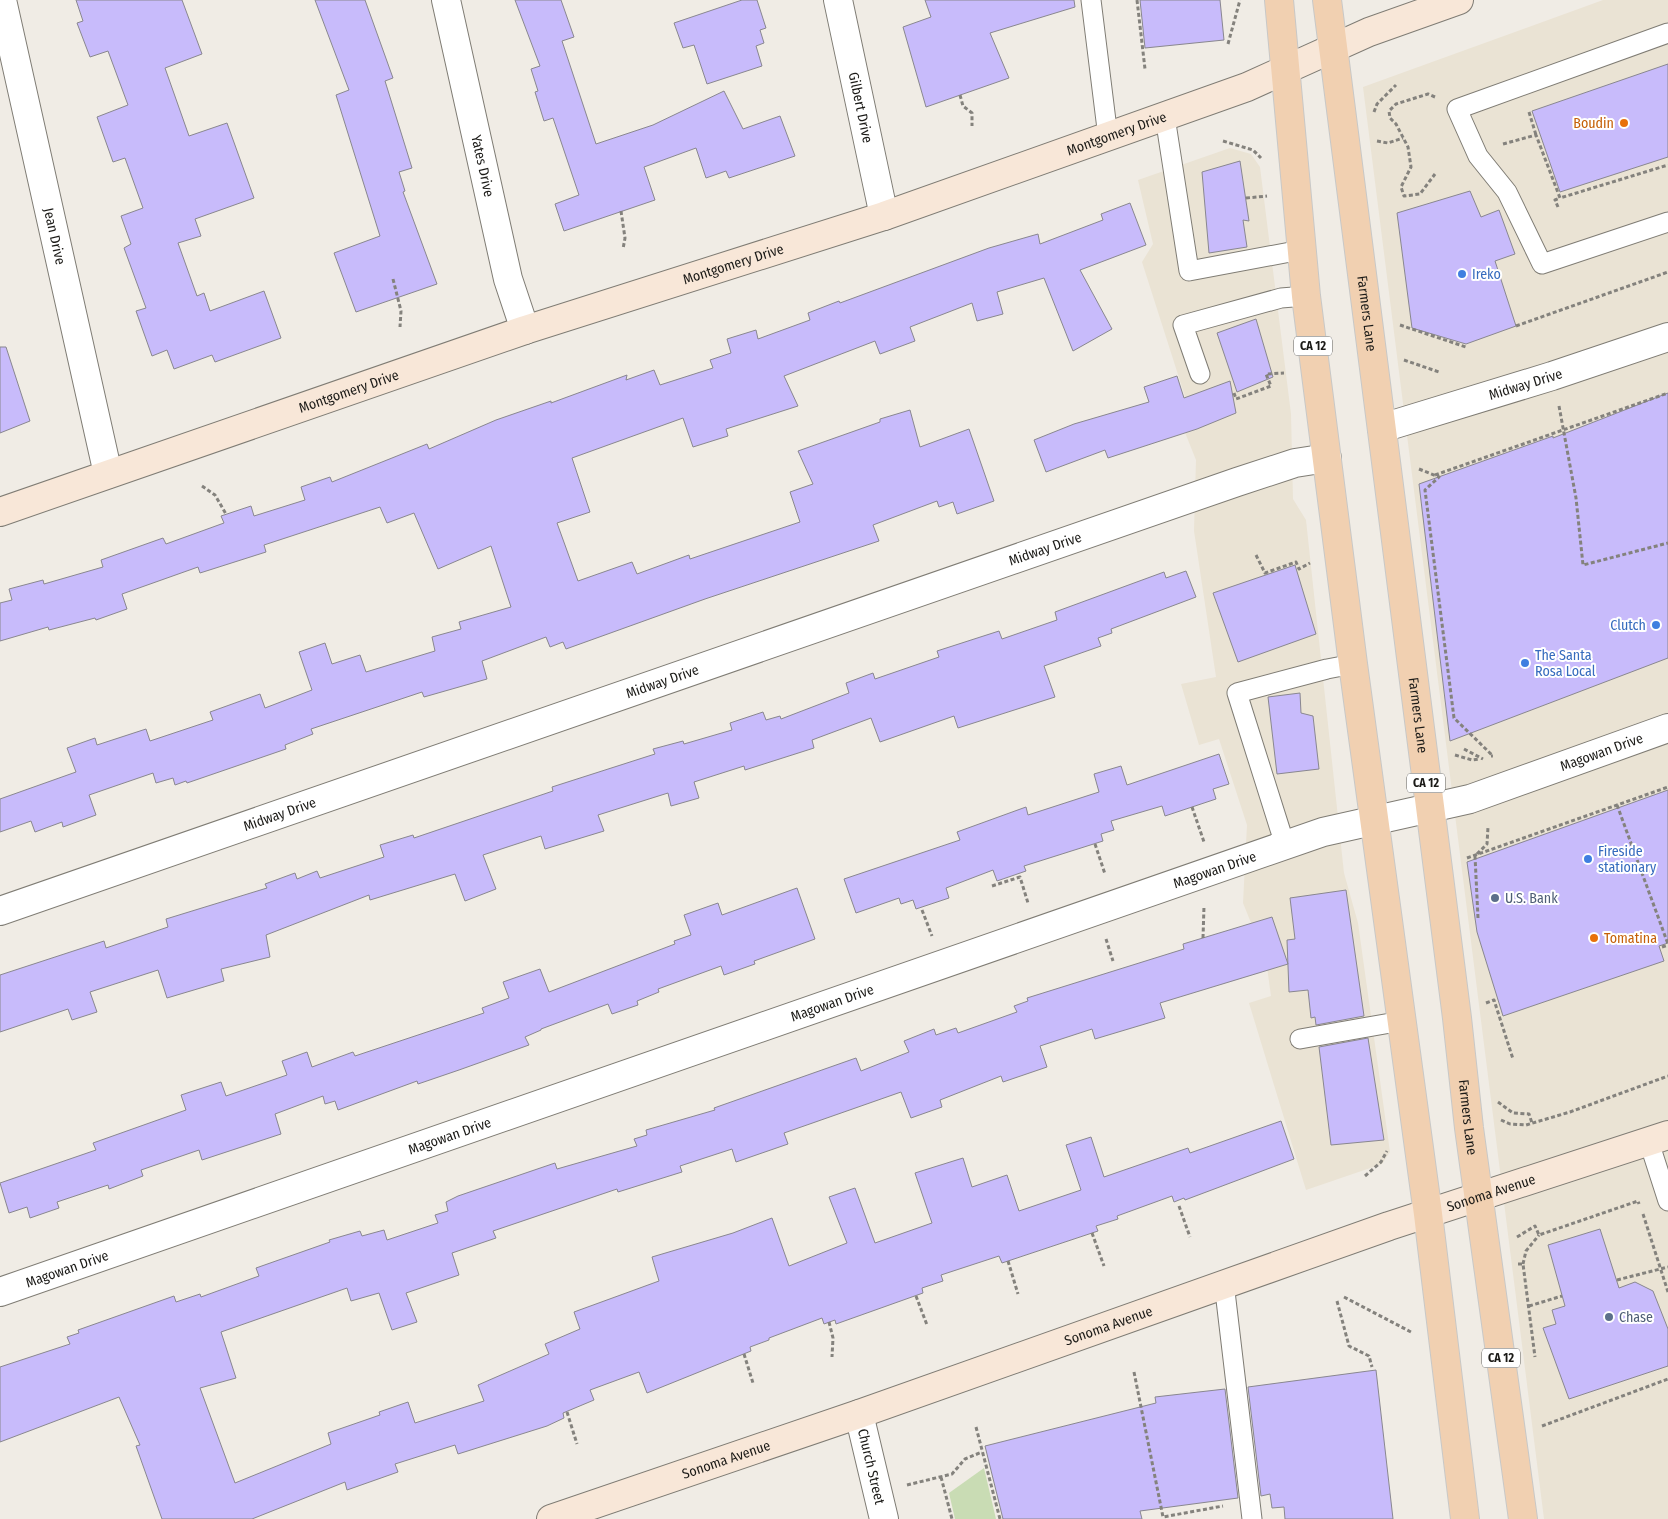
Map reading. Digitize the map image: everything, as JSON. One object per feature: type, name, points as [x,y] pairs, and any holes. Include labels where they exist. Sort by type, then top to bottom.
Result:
[{"type":"main road","name":"CA 12","points":[[1279,0],[1306,296],[1353,664],[1428,1214],[1465,1519]]},
{"type":"main road","name":"Farmers Lane","points":[[1327,0],[1479,1198],[1523,1519]]},
{"type":"main road","name":"Montgomery Drive","points":[[0,512],[525,330],[884,216],[1247,87],[1369,32],[1459,0]]},
{"type":"main road","name":"Sonoma Avenue","points":[[551,1519],[859,1414],[1224,1283],[1659,1139]]},
{"type":"street","name":"Jean Drive","points":[[2,0],[108,474]]},
{"type":"street","name":"Yates Drive","points":[[446,0],[508,279],[525,330]]},
{"type":"street","name":"Gilbert Drive","points":[[838,0],[884,216]]},
{"type":"street","name":"Midway Drive","points":[[1382,428],[1552,376],[1668,337]]},
{"type":"street","name":"Midway Drive","points":[[0,911],[1237,482],[1295,463],[1327,458]]},
{"type":"street","name":"Magowan Drive","points":[[0,1292],[1285,845],[1343,826],[1470,799],[1668,728]]},
{"type":"street","name":"Church Street","points":[[859,1414],[884,1519]]},
{"type":"lane","points":[[1091,0],[1108,137]]},
{"type":"lane","points":[[1668,33],[1457,109],[1478,156],[1507,192],[1542,264],[1668,222]]},
{"type":"lane","points":[[1164,116],[1189,271],[1301,250]]},
{"type":"lane","points":[[1200,374],[1183,325],[1281,298],[1306,296]]},
{"type":"lane","points":[[1285,845],[1237,693],[1326,669],[1353,664]]},
{"type":"lane","points":[[1300,1039],[1402,1021]]},
{"type":"lane","points":[[1659,1139],[1668,1201]]},
{"type":"lane","points":[[1224,1283],[1252,1519]]},
{"type":"path","points":[[1137,0],[1145,69]]},
{"type":"path","points":[[1228,44],[1240,0]]},
{"type":"path","points":[[1374,115],[1378,104],[1396,85]]},
{"type":"path","points":[[1435,174],[1420,194],[1404,196],[1401,187],[1411,167],[1408,147],[1396,124],[1390,118],[1389,112],[1396,104],[1428,94],[1457,109]]},
{"type":"path","points":[[960,95],[963,106],[972,113],[972,126]]},
{"type":"path","points":[[1497,145],[1536,135],[1560,198]]},
{"type":"path","points":[[1376,141],[1388,143],[1403,138]]},
{"type":"path","points":[[1223,141],[1253,150],[1266,162]]},
{"type":"path","points":[[1558,207],[1555,200],[1560,198],[1668,165]]},
{"type":"path","points":[[1246,198],[1270,195]]},
{"type":"path","points":[[621,211],[626,238],[623,249]]},
{"type":"path","points":[[1516,326],[1668,272]]},
{"type":"path","points":[[393,279],[402,311],[400,327]]},
{"type":"path","points":[[1399,325],[1466,347]]},
{"type":"path","points":[[1404,360],[1438,372]]},
{"type":"path","points":[[1234,393],[1236,399],[1271,386],[1266,374],[1272,372]]},
{"type":"path","points":[[1552,376],[1564,428],[1576,498],[1583,564],[1668,543]]},
{"type":"path","points":[[1434,475],[1668,393]]},
{"type":"path","points":[[1413,466],[1439,477],[1425,490],[1454,718],[1493,756],[1480,759],[1464,758],[1464,749],[1480,759]]},
{"type":"path","points":[[202,486],[215,495],[226,514]]},
{"type":"path","points":[[1256,555],[1265,573],[1296,562],[1299,569],[1317,560]]},
{"type":"path","points":[[1475,856],[1668,787]]},
{"type":"path","points":[[1617,805],[1668,945],[1662,947]]},
{"type":"path","points":[[1192,807],[1204,842]]},
{"type":"path","points":[[1479,925],[1475,856],[1487,844],[1488,818]]},
{"type":"path","points":[[1095,844],[1106,877]]},
{"type":"path","points":[[992,886],[1020,877],[1029,903]]},
{"type":"path","points":[[1204,900],[1204,938]]},
{"type":"path","points":[[922,910],[932,937]]},
{"type":"path","points":[[1104,934],[1113,961]]},
{"type":"path","points":[[1482,994],[1483,1004],[1494,1000],[1513,1059]]},
{"type":"path","points":[[1498,1117],[1510,1124],[1532,1123],[1570,1112],[1668,1076]]},
{"type":"path","points":[[1496,1108],[1494,1099],[1513,1113],[1529,1114],[1532,1123]]},
{"type":"path","points":[[1365,1176],[1380,1162],[1389,1146]]},
{"type":"path","points":[[1535,1361],[1523,1264],[1526,1250],[1539,1235],[1638,1201],[1668,1292]]},
{"type":"path","points":[[1179,1206],[1190,1237]]},
{"type":"path","points":[[1519,1234],[1536,1226],[1539,1235]]},
{"type":"path","points":[[1092,1232],[1104,1266]]},
{"type":"path","points":[[1008,1261],[1018,1294]]},
{"type":"path","points":[[1511,1265],[1523,1264]]},
{"type":"path","points":[[1617,1280],[1668,1267]]},
{"type":"path","points":[[916,1296],[927,1325]]},
{"type":"path","points":[[1529,1306],[1562,1296]]},
{"type":"path","points":[[1344,1297],[1411,1333]]},
{"type":"path","points":[[1337,1301],[1349,1346],[1369,1356],[1372,1367]]},
{"type":"path","points":[[829,1322],[833,1338],[832,1357]]},
{"type":"path","points":[[744,1354],[753,1383]]},
{"type":"path","points":[[1134,1372],[1163,1517],[1229,1505]]},
{"type":"path","points":[[1542,1417],[1542,1426],[1668,1379]]},
{"type":"path","points":[[567,1412],[577,1444]]},
{"type":"path","points":[[976,1427],[1000,1519]]},
{"type":"path","points":[[901,1486],[952,1474],[965,1459],[982,1452]]},
{"type":"path","points":[[941,1477],[952,1519]]},
{"type":"shaded area","points":[[1603,0],[1668,0],[1668,1519],[1544,1519],[1363,87]]},
{"type":"shaded area","points":[[1230,148],[1251,154],[1260,167],[1291,414],[1293,499],[1306,520],[1344,873],[1358,923],[1390,1152],[1382,1164],[1306,1190],[1249,1003],[1271,996],[1266,960],[1243,903],[1247,825],[1219,739],[1199,745],[1181,684],[1216,677],[1194,531],[1196,460],[1178,415],[1189,409],[1142,262],[1153,244],[1138,180]]},
{"type":"green space","points":[[984,1468],[996,1519],[955,1519],[949,1493]]},
{"type":"building","points":[[76,0],[182,0],[202,54],[165,68],[189,136],[227,123],[254,198],[195,219],[201,236],[178,243],[197,296],[204,293],[210,311],[264,291],[281,338],[215,362],[212,355],[174,369],[167,350],[152,356],[136,311],[146,308],[124,248],[131,244],[121,216],[143,208],[125,158],[113,162],[97,117],[128,105],[108,51],[90,57],[77,23],[83,21]]},
{"type":"building","points":[[315,0],[365,0],[393,78],[385,81],[412,168],[399,172],[405,191],[403,192],[437,284],[356,312],[334,253],[380,236],[336,95],[349,90]]},
{"type":"building","points":[[515,0],[561,0],[574,37],[562,41],[596,144],[653,125],[724,91],[743,129],[780,116],[795,156],[729,178],[726,171],[706,178],[696,148],[644,167],[655,200],[564,231],[555,204],[579,195],[553,118],[544,121],[535,92],[538,91],[531,69],[540,66]]},
{"type":"building","points":[[742,0],[757,0],[766,28],[760,30],[764,43],[756,46],[762,66],[707,84],[694,45],[683,48],[674,23]]},
{"type":"building","points":[[925,0],[1074,0],[1075,7],[990,33],[1009,78],[926,107],[903,27],[931,17]]},
{"type":"building","points":[[1140,0],[1220,0],[1224,40],[1145,48]]},
{"type":"building","points":[[1668,64],[1668,157],[1560,192],[1532,111]]},
{"type":"building","points":[[1240,161],[1249,221],[1243,220],[1247,247],[1209,253],[1202,172]]},
{"type":"building","points":[[1470,191],[1481,217],[1499,210],[1515,254],[1495,261],[1516,326],[1466,344],[1412,328],[1397,213]]},
{"type":"building","points":[[1130,203],[1146,245],[1080,270],[1112,329],[1073,351],[1044,278],[997,292],[1003,314],[977,321],[972,303],[910,327],[915,341],[880,354],[875,341],[784,376],[798,406],[726,429],[728,436],[693,447],[683,418],[572,458],[590,512],[557,523],[578,581],[632,562],[637,574],[689,555],[690,559],[800,522],[790,492],[813,484],[798,451],[880,422],[880,419],[910,410],[920,447],[969,429],[994,501],[957,514],[953,502],[939,507],[937,501],[873,525],[879,541],[705,599],[566,649],[563,642],[550,647],[546,637],[482,661],[487,679],[424,697],[422,692],[311,729],[313,734],[285,745],[286,749],[187,783],[186,781],[175,785],[173,778],[156,783],[153,773],[89,795],[96,815],[63,827],[62,822],[35,832],[31,821],[0,832],[0,799],[76,772],[67,748],[95,738],[97,745],[146,729],[150,741],[213,720],[210,712],[260,694],[265,708],[312,690],[299,652],[325,643],[332,664],[360,655],[366,672],[435,651],[432,637],[461,629],[459,622],[511,607],[491,546],[438,569],[414,513],[387,523],[380,507],[264,545],[266,552],[200,573],[198,567],[122,594],[127,609],[96,620],[95,618],[49,630],[48,627],[0,641],[0,603],[12,600],[9,589],[43,580],[44,584],[103,567],[101,560],[163,538],[166,544],[224,523],[221,516],[251,506],[254,516],[305,500],[301,487],[330,477],[332,482],[427,444],[429,449],[496,420],[551,401],[551,403],[627,375],[626,380],[654,370],[660,385],[713,368],[710,360],[731,353],[727,339],[756,330],[758,339],[810,320],[808,313],[989,248],[1038,234],[1040,244],[1103,220],[1101,214]]},
{"type":"building","points":[[1256,319],[1273,377],[1237,392],[1217,333]]},
{"type":"building","points":[[0,347],[6,347],[30,421],[0,433]]},
{"type":"building","points":[[1177,376],[1184,398],[1230,381],[1236,413],[1197,429],[1108,458],[1105,450],[1046,472],[1034,440],[1074,424],[1149,402],[1144,387]]},
{"type":"building","points":[[1668,393],[1668,658],[1450,741],[1419,484],[1553,436],[1553,438]]},
{"type":"building","points":[[1295,565],[1316,634],[1238,662],[1213,593]]},
{"type":"building","points":[[1186,571],[1196,597],[1111,629],[1112,633],[1098,638],[1101,646],[1044,666],[1055,697],[958,728],[954,716],[880,742],[871,718],[812,740],[814,748],[745,770],[744,766],[694,782],[699,798],[671,806],[668,793],[598,815],[604,831],[545,849],[541,836],[483,855],[496,889],[465,901],[455,874],[370,900],[369,895],[266,935],[270,957],[221,969],[224,981],[167,998],[158,970],[90,992],[97,1012],[72,1020],[68,1009],[0,1032],[0,975],[104,941],[106,948],[168,927],[166,919],[267,888],[265,884],[295,873],[297,879],[317,871],[320,878],[384,857],[380,845],[413,835],[414,838],[553,791],[552,787],[655,754],[653,749],[683,741],[684,744],[732,730],[730,723],[763,712],[766,720],[780,716],[781,719],[849,693],[846,683],[873,673],[875,679],[939,657],[937,651],[999,631],[1002,639],[1057,620],[1055,612],[1164,572],[1166,578]]},
{"type":"building","points":[[1300,693],[1301,713],[1313,716],[1319,769],[1277,774],[1268,697]]},
{"type":"building","points":[[1219,754],[1229,784],[1213,789],[1216,799],[1165,816],[1162,806],[1111,821],[1114,830],[1101,834],[1103,841],[1024,866],[1026,871],[997,881],[993,870],[946,888],[949,898],[916,909],[913,900],[901,904],[899,898],[856,913],[844,879],[960,840],[957,832],[1026,807],[1028,815],[1099,792],[1094,774],[1121,766],[1127,785]]},
{"type":"building","points":[[1668,790],[1668,943],[1659,946],[1664,961],[1503,1016],[1477,932],[1467,862]]},
{"type":"building","points":[[797,888],[815,939],[754,961],[755,964],[724,975],[721,966],[658,989],[659,992],[637,1001],[638,1005],[612,1014],[608,1004],[541,1029],[525,1037],[529,1045],[418,1084],[417,1081],[338,1110],[335,1101],[325,1104],[323,1096],[275,1114],[281,1134],[202,1160],[199,1150],[141,1170],[143,1176],[109,1189],[108,1185],[57,1202],[59,1208],[30,1218],[27,1207],[9,1213],[0,1183],[96,1150],[93,1143],[186,1110],[181,1095],[221,1082],[226,1096],[287,1075],[282,1061],[307,1052],[312,1067],[353,1052],[355,1056],[484,1013],[482,1008],[509,998],[503,982],[540,969],[549,992],[675,944],[674,941],[691,935],[684,915],[718,903],[722,915]]},
{"type":"building","points":[[1346,890],[1364,1016],[1316,1025],[1315,1017],[1311,1018],[1308,990],[1289,992],[1287,940],[1295,939],[1290,898]]},
{"type":"building","points":[[1272,917],[1288,964],[1160,1003],[1165,1018],[1095,1039],[1092,1029],[1040,1046],[1047,1067],[1003,1082],[1001,1076],[940,1100],[942,1107],[911,1118],[901,1092],[784,1133],[788,1144],[736,1162],[732,1149],[680,1166],[682,1172],[618,1192],[617,1189],[493,1231],[496,1238],[452,1253],[459,1275],[406,1293],[417,1322],[392,1330],[379,1293],[351,1301],[347,1288],[221,1332],[236,1378],[200,1388],[235,1483],[331,1444],[328,1433],[380,1415],[379,1412],[408,1402],[415,1423],[484,1401],[478,1385],[549,1354],[545,1344],[580,1329],[574,1312],[659,1281],[652,1257],[733,1233],[772,1218],[789,1266],[847,1243],[829,1197],[855,1188],[875,1243],[932,1223],[915,1173],[963,1158],[972,1187],[1007,1175],[1019,1211],[1081,1190],[1066,1145],[1091,1137],[1104,1177],[1188,1148],[1190,1153],[1281,1121],[1294,1159],[1185,1200],[1184,1198],[1174,1202],[1172,1196],[1117,1216],[1118,1219],[1096,1226],[1098,1231],[1002,1263],[999,1256],[941,1275],[943,1281],[922,1288],[923,1293],[836,1324],[835,1320],[824,1324],[822,1318],[769,1338],[769,1340],[750,1347],[751,1351],[647,1393],[639,1372],[590,1390],[594,1400],[563,1413],[564,1418],[547,1426],[458,1454],[455,1445],[395,1464],[398,1472],[347,1490],[345,1482],[252,1519],[162,1519],[136,1446],[140,1445],[119,1397],[0,1442],[0,1367],[70,1344],[67,1337],[79,1333],[78,1330],[174,1296],[176,1302],[200,1294],[201,1297],[259,1276],[256,1268],[330,1242],[329,1240],[360,1231],[362,1236],[384,1230],[387,1240],[438,1223],[435,1215],[448,1211],[446,1202],[458,1196],[555,1163],[557,1169],[637,1146],[634,1139],[647,1135],[646,1130],[715,1110],[714,1108],[856,1058],[861,1071],[909,1052],[904,1041],[934,1029],[936,1035],[956,1028],[958,1033],[1017,1012],[1014,1006],[1028,1001],[1027,998],[1184,949],[1183,944]]},
{"type":"building","points":[[1368,1038],[1384,1140],[1331,1145],[1319,1047]]},
{"type":"building","name":"Chase","points":[[1600,1229],[1619,1288],[1635,1282],[1653,1291],[1668,1329],[1668,1366],[1569,1399],[1543,1328],[1556,1324],[1552,1310],[1565,1306],[1548,1245]]},
{"type":"building","points":[[1376,1370],[1393,1519],[1285,1519],[1284,1507],[1272,1508],[1270,1494],[1261,1496],[1248,1387]]},
{"type":"building","points":[[1225,1389],[1238,1498],[1140,1511],[1142,1519],[1003,1519],[985,1446],[1156,1403],[1155,1397]]},
{"type":"place","name":"Boudin","points":[[1624,123]]},
{"type":"place","name":"Ireko","points":[[1462,274]]},
{"type":"place","name":"Clutch","points":[[1656,625]]},
{"type":"place","name":"The Santa Rosa Local","points":[[1525,663]]},
{"type":"place","name":"Fireside stationary","points":[[1588,859]]},
{"type":"place","name":"U.S. Bank","points":[[1495,898]]},
{"type":"place","name":"Tomatina","points":[[1594,938]]},
{"type":"place","name":"Chase","points":[[1609,1317]]}]
